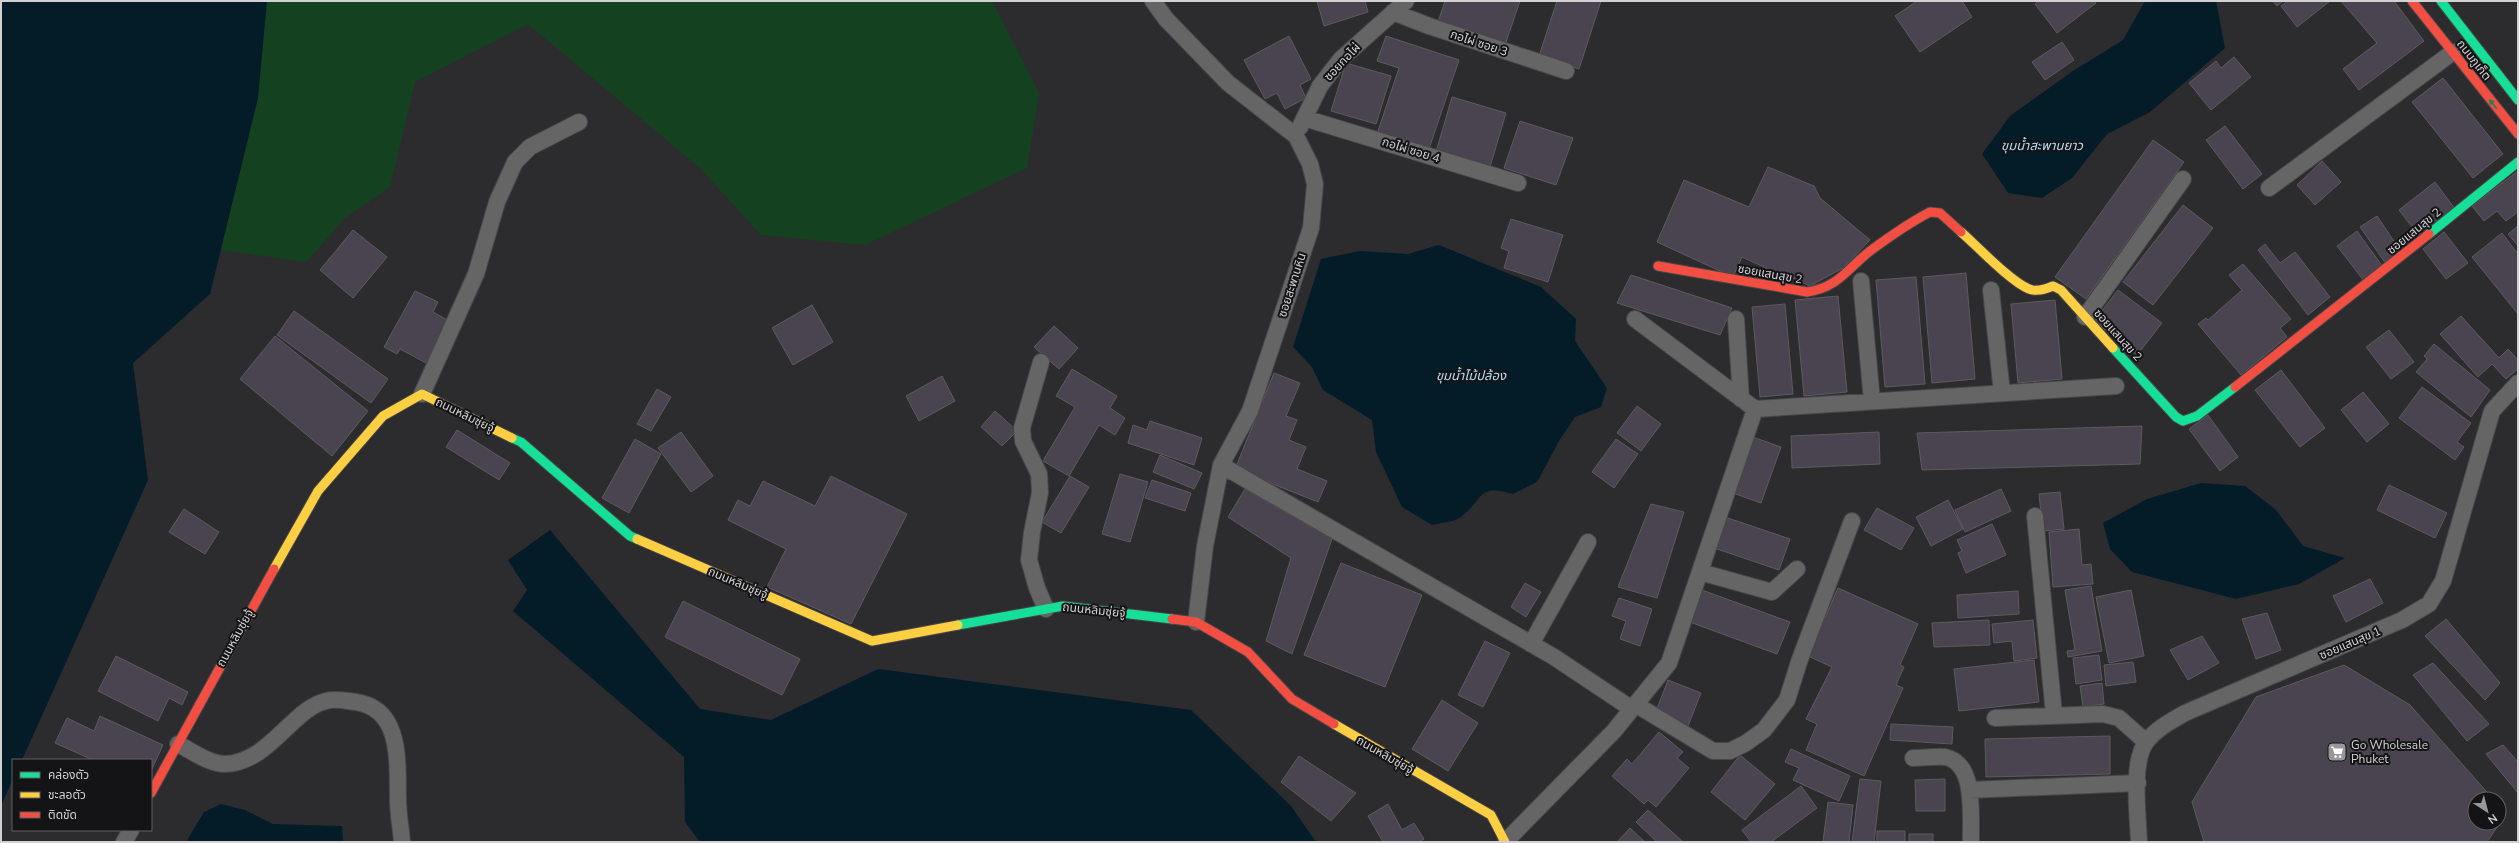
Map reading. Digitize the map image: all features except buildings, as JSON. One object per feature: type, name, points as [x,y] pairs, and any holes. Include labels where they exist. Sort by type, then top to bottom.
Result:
[{"type":"street","name":"ซอยสะพานหิน","points":[[1153,1],[1166,19],[1228,83],[1296,136],[1310,164],[1315,184],[1311,228],[1250,411],[1221,465],[1205,546],[1196,622]]},
{"type":"street","name":"ซอยกอไผ่","points":[[1296,136],[1320,86],[1341,59],[1406,1]]},
{"type":"street","name":"ถนนภูเก็ต","points":[[2412,1],[2518,134]]},
{"type":"street","name":"ถนนภูเก็ต","points":[[2441,1],[2518,100]]},
{"type":"street","name":"กอไผ่ ซอย 3","points":[[1393,12],[1429,26],[1566,71]]},
{"type":"street","points":[[2269,188],[2453,52]]},
{"type":"street","name":"กอไผ่ ซอย 4","points":[[1304,118],[1518,183]]},
{"type":"street","points":[[422,394],[476,274],[497,202],[515,162],[530,148],[579,122]]},
{"type":"street","name":"ซอยแสนสุข 2","points":[[1658,266],[1807,292],[1822,290],[1837,282],[1869,252],[1917,219],[1930,212],[1940,213],[1995,262],[2029,289],[2042,290],[2053,286],[2062,290],[2176,417],[2183,421],[2197,416],[2375,279],[2518,162]]},
{"type":"street","points":[[2085,317],[2184,179]]},
{"type":"street","points":[[1861,281],[1872,401]]},
{"type":"street","points":[[1991,290],[2002,393]]},
{"type":"street","points":[[1635,319],[1755,409],[2116,386]]},
{"type":"street","points":[[1736,319],[1741,399]]},
{"type":"street","points":[[1041,362],[1022,428],[1023,441],[1039,474],[1040,493],[1032,532],[1029,560],[1037,588],[1046,609]]},
{"type":"street","name":"ซอยแสนสุข 1","points":[[2139,842],[2138,762],[2146,742],[2164,725],[2185,714],[2402,620],[2428,604],[2443,581],[2492,411],[2518,383]]},
{"type":"street","name":"ถนนหลิมซุ่ยจู้","points":[[152,791],[318,491],[383,416],[422,394],[521,442],[630,536],[872,641],[1063,606],[1196,622],[1248,652],[1292,700],[1491,814],[1506,841]]},
{"type":"street","points":[[1506,841],[1614,731],[1669,663],[1755,409]]},
{"type":"street","points":[[1221,465],[1532,644],[1633,706],[1713,751],[1730,751],[1746,743],[1764,730],[1787,700],[1800,659],[1852,521]]},
{"type":"street","points":[[2035,516],[2054,715]]},
{"type":"street","points":[[1532,644],[1588,542]]},
{"type":"street","points":[[1700,572],[1772,592],[1797,570]]},
{"type":"street","points":[[178,744],[209,760],[224,764],[240,761],[265,748],[308,710],[325,701],[336,700],[375,707],[384,716],[391,729],[397,750],[402,842]]},
{"type":"street","points":[[1995,718],[2054,715],[2109,715],[2119,718],[2146,742]]},
{"type":"street","points":[[1913,758],[1945,757],[1957,762],[1966,773],[1969,790],[1971,842]]},
{"type":"street","points":[[1969,790],[2138,783]]},
{"type":"street","points":[[124,842],[130,831]]},
{"type":"green space","points":[[78,1],[992,1],[1039,93],[1027,168],[865,245],[761,235],[700,168],[528,24],[415,82],[390,187],[345,218],[306,262],[205,248]]},
{"type":"water","points":[[1,1],[267,1],[258,98],[210,294],[133,363],[148,480],[22,759],[12,759],[12,781],[1,806]]},
{"type":"water","name":"ขุมน้ำสะพานยาว","points":[[2145,1],[2216,1],[2225,48],[2150,112],[2107,134],[2072,178],[2042,198],[2008,193],[1982,154],[2010,116],[2073,71],[2123,40]]},
{"type":"water","name":"ขุมน้ำไม้ปล้อง","points":[[1439,245],[1541,287],[1576,319],[1575,341],[1607,388],[1601,407],[1575,417],[1559,441],[1537,482],[1513,494],[1493,490],[1482,494],[1469,510],[1459,518],[1432,525],[1402,507],[1376,452],[1372,420],[1323,390],[1312,367],[1293,347],[1321,259],[1360,251],[1408,254]]},
{"type":"water","points":[[2201,483],[2245,486],[2276,510],[2303,546],[2345,558],[2299,584],[2236,599],[2132,572],[2110,549],[2103,523],[2147,499]]},
{"type":"water","points":[[550,530],[700,709],[771,720],[878,669],[1191,710],[1291,806],[1316,842],[700,842],[685,822],[684,757],[513,611],[527,590],[508,560]]},
{"type":"water","points":[[221,804],[245,810],[273,824],[342,826],[343,842],[186,842],[204,812]]},
{"type":"traffic: fast","points":[[2441,1],[2518,100]]},
{"type":"traffic: fast","points":[[2429,234],[2518,162]]},
{"type":"traffic: fast","points":[[2113,348],[2176,417],[2183,421],[2197,416],[2235,387]]},
{"type":"traffic: fast","points":[[512,438],[521,442],[630,536],[637,539]]},
{"type":"traffic: fast","points":[[958,625],[1063,606],[1172,619]]},
{"type":"traffic: slow","points":[[1961,232],[2003,271],[2021,285],[2032,290],[2041,290],[2053,286],[2061,290],[2113,348]]},
{"type":"traffic: slow","points":[[274,569],[318,491],[383,416],[422,394],[512,438]]},
{"type":"traffic: slow","points":[[637,539],[872,641],[958,625]]},
{"type":"traffic: slow","points":[[1334,724],[1491,815],[1505,842]]},
{"type":"traffic: jam","points":[[2412,1],[2518,134]]},
{"type":"traffic: jam","points":[[1658,266],[1807,292],[1818,290],[1835,282],[1870,251],[1899,230],[1930,212],[1940,213],[1961,232]]},
{"type":"traffic: jam","points":[[2235,387],[2429,234]]},
{"type":"traffic: jam","points":[[152,791],[274,569]]},
{"type":"traffic: jam","points":[[1172,619],[1196,622],[1248,652],[1292,699],[1334,724]]},
{"type":"place","name":"Go Wholesale Phuket","points":[[2337,752]]}]
